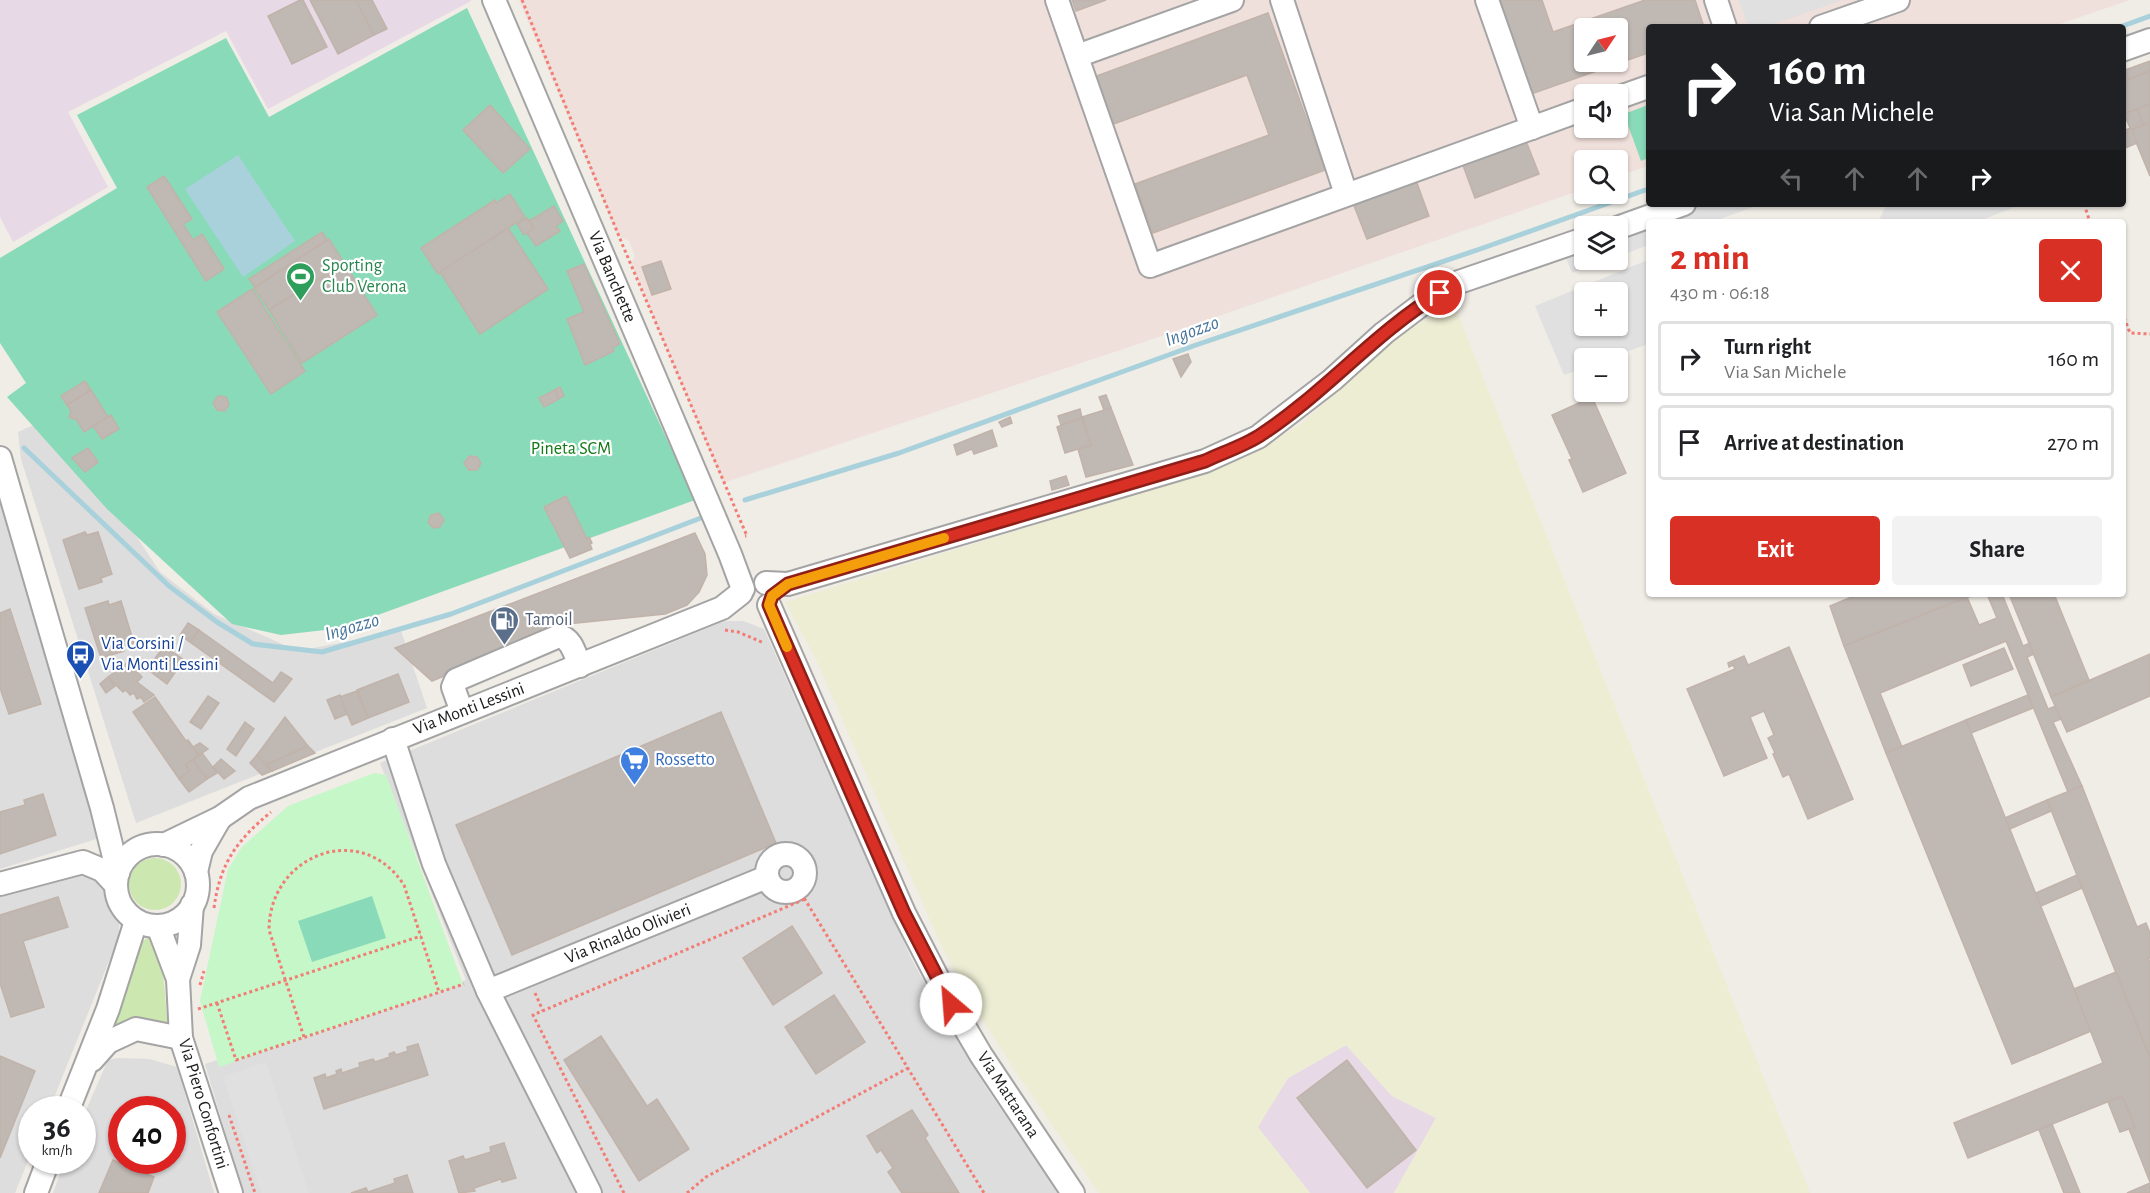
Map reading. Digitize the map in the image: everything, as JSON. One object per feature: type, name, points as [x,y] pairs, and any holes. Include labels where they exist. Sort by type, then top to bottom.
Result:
[{"type":"street","name":"Via Banchette","points":[[494,0],[730,554],[760,594]]},
{"type":"street","points":[[1057,0],[1150,266],[1574,113]]},
{"type":"street","points":[[1077,56],[1232,0]]},
{"type":"street","points":[[1281,0],[1346,194]]},
{"type":"street","points":[[1487,0],[1532,128]]},
{"type":"street","points":[[1716,0],[1724,24]]},
{"type":"street","points":[[1830,24],[1898,0]]},
{"type":"street","points":[[2126,49],[2150,40]]},
{"type":"street","points":[[1628,94],[1646,88]]},
{"type":"street","points":[[1628,224],[1676,207]]},
{"type":"street","points":[[760,594],[1205,461],[1258,437],[1332,380],[1384,333],[1421,305],[1459,282],[1574,242]]},
{"type":"street","points":[[0,458],[102,808],[120,903],[125,911],[147,923],[178,920],[186,914],[196,895],[198,883],[196,872],[183,854],[174,848],[157,845],[127,834],[102,808]]},
{"type":"street","name":"Via Monti Lessini","points":[[157,845],[220,818],[249,798],[580,666],[720,618],[760,594]]},
{"type":"street","name":"Via Mattarana","points":[[760,594],[782,635],[904,913],[951,1004],[981,1055],[1073,1193]]},
{"type":"street","points":[[462,712],[453,687],[456,680],[559,636],[569,641],[580,666]]},
{"type":"street","points":[[393,739],[434,864],[485,984],[590,1193]]},
{"type":"street","name":"Via Monti Lessini","points":[[196,872],[201,851],[220,818]]},
{"type":"street","points":[[117,879],[120,866],[130,854],[157,845]]},
{"type":"street","points":[[788,854],[794,856],[802,864],[805,870],[802,894],[779,892],[773,889],[767,877],[768,865],[776,856],[788,854]]},
{"type":"street","points":[[0,884],[83,862],[117,879]]},
{"type":"street","name":"Via Rinaldo Olivieri","points":[[485,984],[767,877]]},
{"type":"street","name":"Via Piero Confortini","points":[[192,905],[189,945],[178,979],[181,1038],[231,1193]]},
{"type":"street","points":[[73,1096],[108,1009],[147,923]]},
{"type":"street","name":"Via Piero Confortini","points":[[147,923],[178,979]]},
{"type":"street","points":[[84,1069],[108,1042],[136,1029],[181,1038]]},
{"type":"street","points":[[36,1193],[43,1174]]},
{"type":"path","points":[[2126,322],[2130,333],[2150,333]]},
{"type":"path","points":[[720,618],[738,632],[766,644],[782,635]]},
{"type":"path","points":[[213,914],[216,891],[228,859],[249,831],[273,811]]},
{"type":"path","points":[[304,1037],[269,930],[272,907],[278,888],[288,875],[305,861],[320,854],[338,850],[354,850],[375,858],[398,875],[404,885],[440,992]]},
{"type":"path","points":[[624,1193],[533,1015],[802,894],[984,1193]]},
{"type":"path","points":[[198,1017],[196,1008],[218,1003],[421,936]]},
{"type":"path","points":[[200,986],[205,968]]},
{"type":"path","points":[[218,1003],[236,1060],[440,992],[485,984]]},
{"type":"path","points":[[687,1193],[706,1177],[908,1068]]},
{"type":"path","points":[[229,1113],[255,1193]]},
{"type":"shaded area","points":[[0,0],[471,1],[268,109],[226,31],[68,112],[108,187],[13,242],[0,217]]},
{"type":"shaded area","points":[[519,0],[2130,0],[2060,24],[1646,24],[1646,167],[1628,173],[1628,150],[1574,150],[1574,192],[1138,344],[723,483],[631,264],[635,256],[629,241],[618,236]]},
{"type":"shaded area","points":[[1739,0],[1842,0],[1774,24],[1747,24]]},
{"type":"shaded area","points":[[1689,207],[1753,207],[1720,219],[1656,219]]},
{"type":"shaded area","points":[[1886,207],[2014,207],[1984,219],[1880,219]]},
{"type":"shaded area","points":[[1646,222],[1646,246],[1628,253],[1628,229]]},
{"type":"shaded area","points":[[1574,249],[1574,270],[1581,270],[1572,273],[1564,253]]},
{"type":"shaded area","points":[[1646,261],[1646,345],[1628,351],[1628,348],[1574,348],[1574,372],[1564,375],[1535,306],[1574,290],[1574,336],[1628,336],[1628,282],[1594,282]]},
{"type":"shaded area","points":[[56,415],[160,572],[214,614],[298,651],[401,631],[427,708],[136,823],[21,459],[18,432]]},
{"type":"shaded area","points":[[0,500],[106,836],[0,869]]},
{"type":"shaded area","points":[[725,621],[743,621],[764,629],[911,958],[987,1089],[1059,1193],[243,1193],[205,1064],[466,980],[380,763]]},
{"type":"shaded area","points":[[87,868],[108,885],[119,923],[119,936],[55,1096],[18,1096],[18,1174],[23,1174],[15,1193],[0,1193],[0,893]]},
{"type":"shaded area","points":[[1346,1045],[1392,1096],[1436,1118],[1394,1193],[1310,1193],[1257,1127],[1288,1078]]},
{"type":"shaded area","points":[[149,1059],[177,1067],[186,1096],[108,1096],[108,1174],[186,1174],[186,1098],[214,1193],[53,1193],[60,1174],[96,1174],[96,1096],[92,1096],[108,1060]]},
{"type":"shaded area","points":[[266,1062],[309,1193],[261,1193],[223,1077]]},
{"type":"green space","name":"Sporting Club Verona","points":[[467,8],[695,500],[342,628],[281,635],[232,624],[107,509],[7,397],[26,383],[0,343],[0,258],[117,188],[77,115],[226,38],[269,117]]},
{"type":"green space","points":[[1646,106],[1646,159],[1641,161],[1628,125],[1628,112]]},
{"type":"green space","points":[[1453,302],[1810,1193],[1394,1193],[1436,1118],[1392,1096],[1346,1045],[1288,1078],[1258,1127],[1310,1193],[1099,1193],[1015,1071],[970,999],[940,943],[815,657],[785,602],[1210,471],[1246,457],[1301,424],[1395,339]]},
{"type":"green space","points":[[374,773],[386,775],[463,984],[219,1067],[200,1001],[228,869],[242,847],[288,806]]},
{"type":"green space","points":[[150,858],[160,858],[174,865],[181,884],[174,903],[160,910],[150,910],[140,906],[133,899],[129,889],[129,879],[133,869],[140,862]]},
{"type":"green space","points":[[372,896],[386,938],[312,962],[298,921]]},
{"type":"green space","points":[[150,936],[156,939],[162,961],[168,1030],[111,1030],[138,945]]},
{"type":"water","points":[[238,155],[295,241],[243,277],[185,189]]},
{"type":"building","points":[[303,0],[327,47],[292,64],[268,16]]},
{"type":"building","points":[[310,0],[356,0],[374,35],[338,54]]},
{"type":"building","points":[[356,0],[372,0],[387,29],[374,35]]},
{"type":"building","points":[[1072,0],[1106,0],[1076,11]]},
{"type":"building","points":[[1499,0],[1542,0],[1553,32],[1574,25],[1574,72],[1594,72],[1531,94]]},
{"type":"building","points":[[1645,0],[1695,0],[1703,24],[1646,24],[1646,54],[1628,60],[1628,18],[1593,18]]},
{"type":"building","points":[[1268,13],[1325,170],[1153,233],[1135,184],[1269,135],[1247,75],[1111,125],[1094,77]]},
{"type":"building","points":[[2150,61],[2150,71],[2126,80],[2126,70]]},
{"type":"building","points":[[2150,71],[2150,104],[2126,113],[2126,80]]},
{"type":"building","points":[[2150,104],[2150,123],[2143,125],[2137,109]]},
{"type":"building","points":[[490,105],[530,149],[503,173],[463,130]]},
{"type":"building","points":[[2137,109],[2143,125],[2131,130],[2126,113]]},
{"type":"building","points":[[2150,123],[2150,176],[2131,130]]},
{"type":"building","points":[[2131,128],[2137,143],[2126,148],[2126,130]]},
{"type":"building","points":[[1524,136],[1539,174],[1475,198],[1461,160]]},
{"type":"building","points":[[1414,175],[1429,216],[1367,239],[1351,198]]},
{"type":"building","points":[[164,176],[192,219],[183,224],[193,240],[202,234],[224,269],[206,281],[147,187]]},
{"type":"building","points":[[510,194],[525,217],[438,274],[421,248],[495,200],[496,203]]},
{"type":"building","points":[[554,206],[563,221],[556,226],[560,231],[536,246],[527,233],[534,228],[529,221]]},
{"type":"building","points":[[527,218],[534,228],[524,235],[517,224]]},
{"type":"building","points":[[508,228],[548,289],[480,334],[440,272]]},
{"type":"building","points":[[322,232],[327,240],[255,287],[249,279]]},
{"type":"building","points":[[329,239],[344,263],[269,310],[254,288]]},
{"type":"building","points":[[661,261],[671,289],[652,295],[642,267]]},
{"type":"building","points":[[344,263],[377,315],[302,363],[269,310]]},
{"type":"building","points":[[584,264],[620,344],[613,347],[614,351],[585,365],[567,319],[584,312],[567,271]]},
{"type":"building","points":[[252,289],[305,371],[271,394],[217,312]]},
{"type":"building","points":[[1188,354],[1191,362],[1181,377],[1173,359]]},
{"type":"building","points":[[85,381],[91,390],[67,405],[61,396]]},
{"type":"building","points":[[560,387],[564,396],[559,398],[554,390]]},
{"type":"building","points":[[91,390],[108,417],[84,432],[76,419],[69,417],[71,411],[67,405]]},
{"type":"building","points":[[555,390],[559,399],[544,407],[539,398]]},
{"type":"building","points":[[1106,395],[1111,408],[1104,410],[1099,397]]},
{"type":"building","points":[[218,396],[226,397],[229,404],[225,411],[217,410],[213,403]]},
{"type":"building","points":[[1581,402],[1594,402],[1626,473],[1583,492],[1569,460],[1572,459],[1552,415]]},
{"type":"building","points":[[1111,408],[1133,465],[1086,477],[1078,449],[1091,445],[1082,417]]},
{"type":"building","points":[[1080,409],[1082,418],[1061,425],[1058,416]]},
{"type":"building","points":[[111,415],[119,429],[102,439],[93,426]]},
{"type":"building","points":[[1010,417],[1012,423],[1002,427],[999,422]]},
{"type":"building","points":[[1082,418],[1091,445],[1065,453],[1057,427]]},
{"type":"building","points":[[992,430],[997,446],[974,454],[972,449],[957,455],[954,445]]},
{"type":"building","points":[[88,448],[98,462],[85,472],[72,458]]},
{"type":"building","points":[[469,456],[477,457],[481,463],[477,470],[469,470],[464,463]]},
{"type":"building","points":[[1066,476],[1069,485],[1052,490],[1050,481]]},
{"type":"building","points":[[566,496],[587,539],[589,537],[592,543],[590,544],[592,549],[570,558],[544,507]]},
{"type":"building","points":[[439,513],[444,520],[440,527],[433,528],[428,522],[431,515]]},
{"type":"building","points":[[85,532],[87,535],[98,532],[112,574],[101,578],[102,582],[79,589],[63,540]]},
{"type":"building","points":[[695,533],[705,554],[707,575],[699,592],[687,605],[665,614],[567,624],[432,681],[395,648]]},
{"type":"building","points":[[1852,597],[1968,597],[1844,646],[1830,606]]},
{"type":"building","points":[[1967,597],[1979,625],[1997,618],[1988,597],[2003,597],[2023,646],[2030,643],[2034,654],[2027,657],[2048,709],[2056,706],[2061,719],[2053,722],[2082,786],[2068,792],[2006,641],[1880,693],[1902,747],[1886,753],[1844,646]]},
{"type":"building","points":[[2010,597],[2055,597],[2089,680],[2051,697]]},
{"type":"building","points":[[108,601],[109,605],[121,601],[134,643],[122,647],[124,651],[101,658],[85,608]]},
{"type":"building","points":[[10,609],[41,704],[9,714],[0,688],[0,613]]},
{"type":"building","points":[[188,623],[199,630],[190,642],[180,635]]},
{"type":"building","points":[[199,630],[273,683],[281,672],[292,679],[274,702],[190,642]]},
{"type":"building","points":[[164,646],[184,660],[167,684],[147,669]]},
{"type":"building","points":[[1789,647],[1853,799],[1808,819],[1789,774],[1783,777],[1773,754],[1775,753],[1768,738],[1774,735],[1764,711],[1750,717],[1767,758],[1724,776],[1687,689],[1735,669],[1733,665],[1729,667],[1728,663],[1744,656],[1748,665]]},
{"type":"building","points":[[2004,648],[2013,669],[1971,686],[1963,665]]},
{"type":"building","points":[[2150,654],[2150,696],[2067,732],[2051,697]]},
{"type":"building","points":[[128,662],[142,677],[137,682],[154,695],[144,702],[141,697],[137,699],[134,693],[130,695],[126,690],[123,692],[108,677]]},
{"type":"building","points":[[398,674],[409,702],[368,718],[357,690]]},
{"type":"building","points":[[108,677],[115,686],[106,693],[100,684]]},
{"type":"building","points":[[357,691],[368,718],[352,725],[340,697]]},
{"type":"building","points":[[340,695],[347,714],[335,719],[327,700]]},
{"type":"building","points":[[2028,695],[2033,708],[1971,733],[1966,720]]},
{"type":"building","points":[[208,696],[219,703],[201,729],[190,722]]},
{"type":"building","points":[[155,697],[186,741],[188,740],[199,755],[186,765],[190,771],[179,779],[133,712]]},
{"type":"building","points":[[721,712],[776,843],[512,955],[456,825]]},
{"type":"building","points":[[285,717],[308,746],[266,765],[257,755]]},
{"type":"building","points":[[1966,720],[2091,1031],[2012,1064],[1886,753]]},
{"type":"building","points":[[245,722],[254,729],[236,756],[227,749]]},
{"type":"building","points":[[200,743],[208,749],[199,755],[193,747]]},
{"type":"building","points":[[308,746],[315,753],[272,771],[266,765]]},
{"type":"building","points":[[202,753],[217,773],[207,779],[193,760]]},
{"type":"building","points":[[257,755],[272,771],[262,775],[250,763]]},
{"type":"building","points":[[221,759],[235,771],[224,779],[213,767]]},
{"type":"building","points":[[193,760],[207,779],[189,792],[179,779],[190,771],[186,765]]},
{"type":"building","points":[[2082,786],[2137,927],[2146,923],[2150,933],[2150,958],[2148,958],[2150,962],[2150,1058],[2047,800]]},
{"type":"building","points":[[43,794],[56,835],[0,854],[0,812],[25,805],[24,800]]},
{"type":"building","points":[[2047,800],[2051,811],[2010,829],[2005,818]]},
{"type":"building","points":[[2077,875],[2082,888],[2041,906],[2036,893]]},
{"type":"building","points":[[58,897],[68,927],[23,941],[44,1007],[11,1017],[0,983],[0,915]]},
{"type":"building","points":[[792,926],[822,973],[773,1005],[743,958]]},
{"type":"building","points":[[2116,972],[2150,1058],[2150,1182],[2129,1129],[2135,1127],[2122,1096],[1968,1158],[1954,1123],[2103,1063],[2074,989]]},
{"type":"building","points":[[834,995],[865,1042],[816,1074],[785,1027]]},
{"type":"building","points":[[601,1036],[647,1106],[657,1099],[689,1149],[639,1181],[564,1060]]},
{"type":"building","points":[[418,1044],[428,1075],[324,1109],[314,1078],[325,1074],[326,1078],[337,1074],[336,1071],[341,1069],[342,1073],[360,1067],[359,1063],[373,1059],[375,1062],[390,1057],[389,1054],[394,1052],[396,1055],[408,1051],[407,1047]]},
{"type":"building","points":[[0,1056],[35,1071],[25,1096],[18,1096],[18,1113],[0,1158]]},
{"type":"building","points":[[1347,1060],[1416,1150],[1367,1188],[1297,1098]]},
{"type":"building","points":[[2122,1096],[2135,1127],[2120,1132],[2108,1102]]},
{"type":"building","points":[[912,1110],[928,1135],[925,1138],[959,1193],[902,1193],[888,1172],[893,1168],[881,1150],[877,1153],[867,1136]]},
{"type":"building","points":[[2052,1124],[2080,1193],[2064,1193],[2039,1130]]},
{"type":"building","points":[[504,1143],[516,1178],[502,1182],[501,1179],[474,1188],[475,1191],[459,1193],[449,1161],[463,1156],[465,1160],[491,1152],[490,1147]]},
{"type":"building","points":[[108,1172],[108,1174],[147,1174],[154,1177],[148,1193],[99,1193]]},
{"type":"building","points":[[407,1175],[413,1193],[351,1193],[366,1188],[368,1192],[395,1183],[394,1179]]},
{"type":"building","points":[[2150,1183],[2150,1193],[2127,1193]]},
{"type":"waterway","name":"Ingozzo","points":[[2126,25],[2150,16]]},
{"type":"waterway","name":"Ingozzo","points":[[745,500],[899,453],[1196,345],[1483,248],[1646,190]]},
{"type":"waterway","name":"Ingozzo","points":[[24,448],[169,586],[217,622],[253,644],[322,652],[451,614],[706,516]]},
{"type":"slow traffic","points":[[787,647],[769,605],[772,596],[788,584],[944,538]]},
{"type":"place","name":"Sporting Club Verona","points":[[301,302]]},
{"type":"place","name":"Tamoil","points":[[504,646]]},
{"type":"place","name":"Via Corsini / Via Monti Lessini","points":[[80,680]]},
{"type":"place","name":"Rossetto","points":[[634,786]]},
{"type":"route","points":[[951,1004],[904,913],[788,649],[769,605],[772,596],[788,584],[1205,461],[1258,437],[1332,380],[1384,333],[1440,293]]},
{"type":"park label","name":"Pineta SCM","points":[[571,449]]}]
